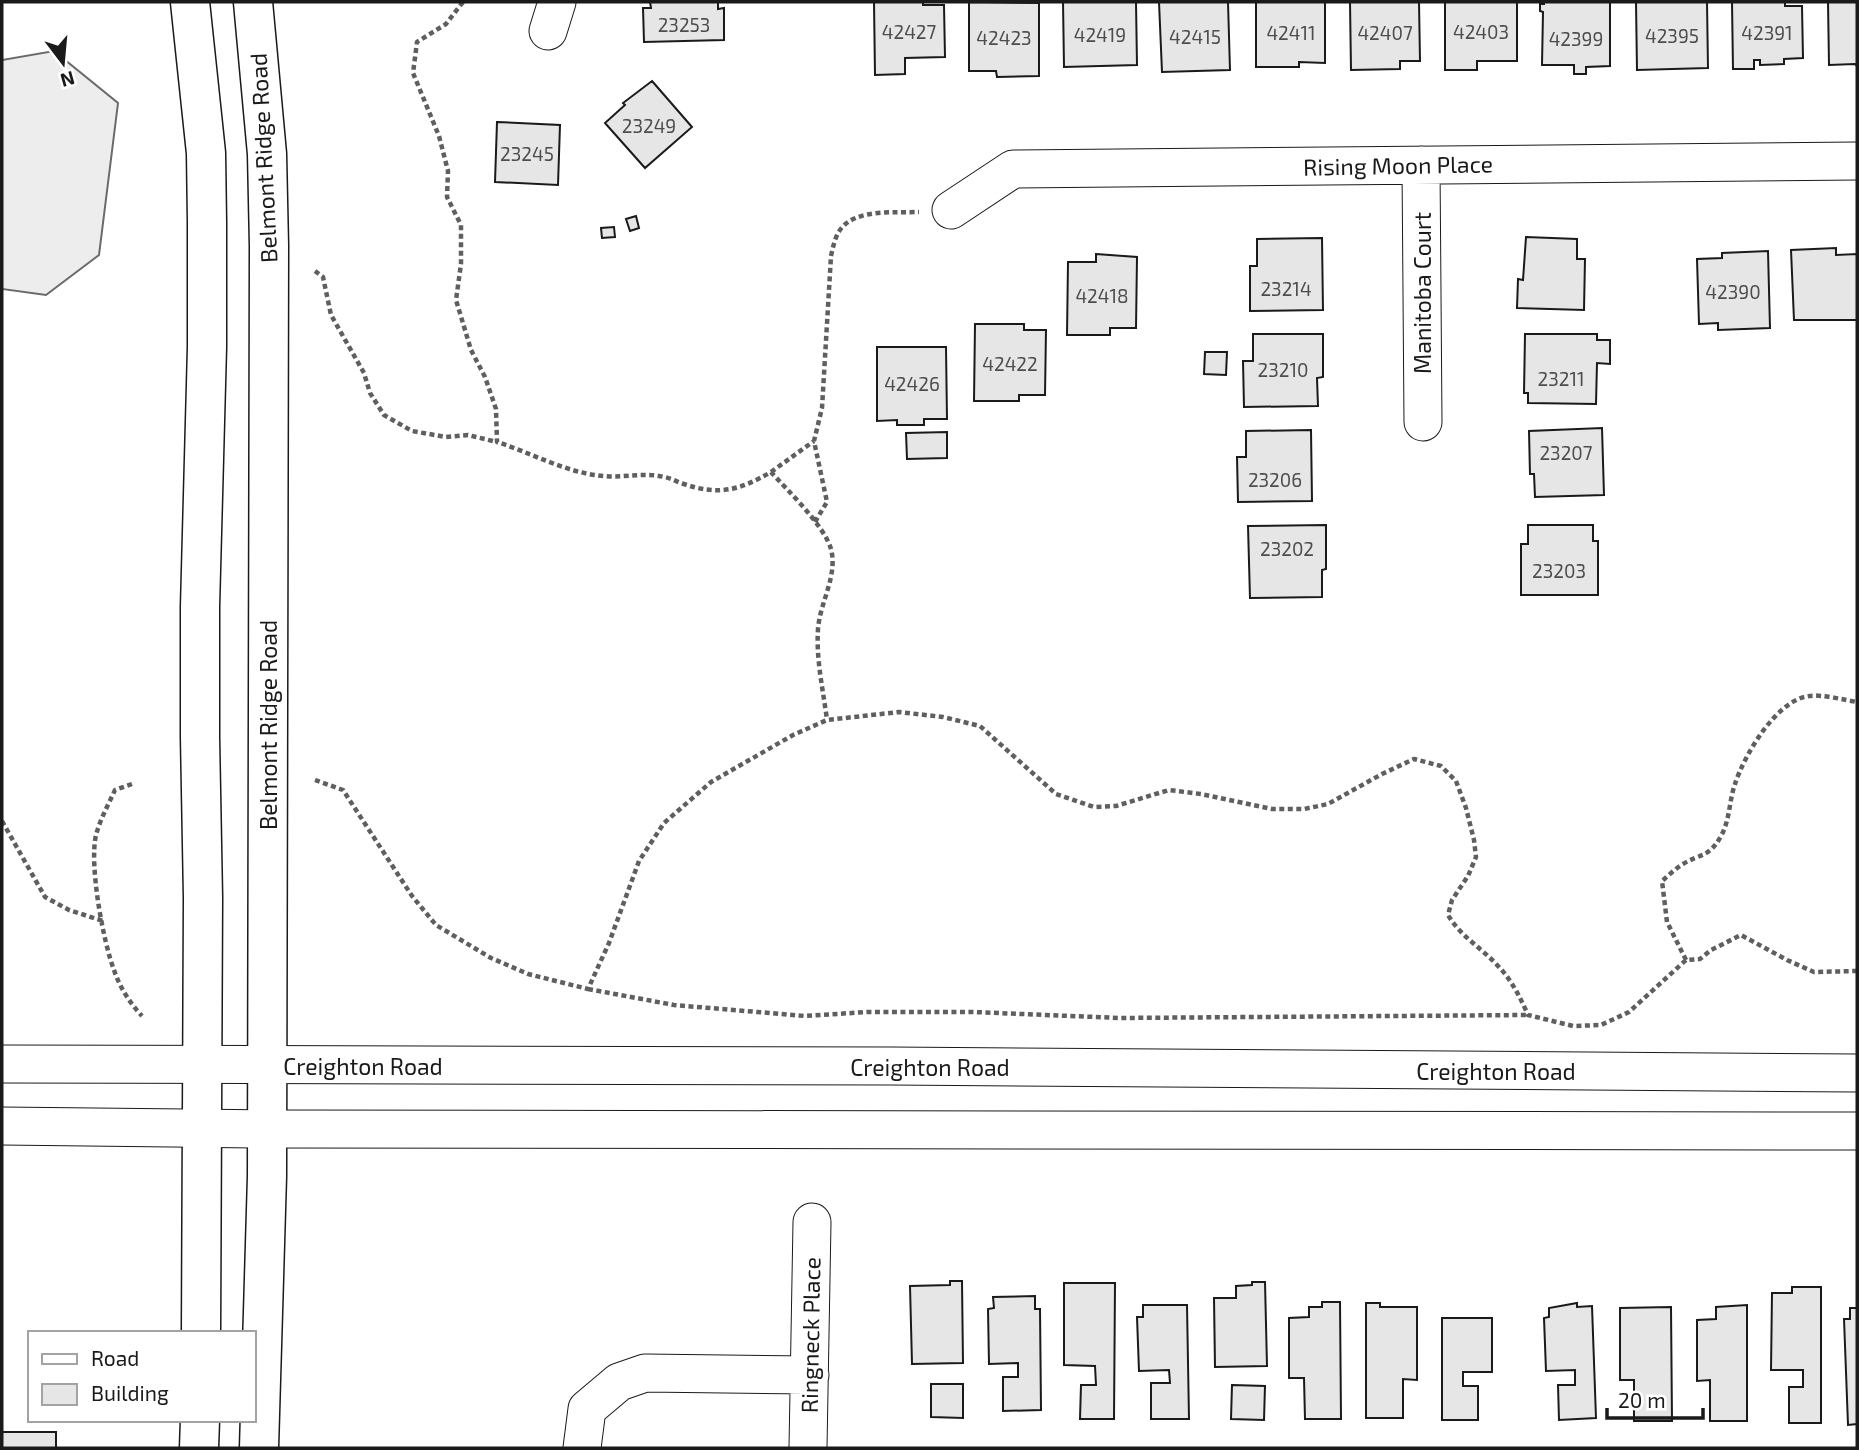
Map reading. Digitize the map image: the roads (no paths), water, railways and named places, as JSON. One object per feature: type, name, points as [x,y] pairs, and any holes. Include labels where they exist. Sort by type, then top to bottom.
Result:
[{"type":"main road","points":[[190,2],[206,153],[207,236],[200,607],[204,898],[201,1331]]},
{"type":"main road","name":"Belmont Ridge Road","points":[[253,2],[267,153],[269,246],[267,1129],[259,1448]]},
{"type":"main road","points":[[200,1422],[200,1448]]},
{"type":"street","name":"Rising Moon Place","points":[[951,210],[1013,169],[1857,162]]},
{"type":"street","name":"Manitoba Court","points":[[1421,165],[1423,422]]},
{"type":"street","name":"Creighton Road","points":[[2,1064],[877,1066],[1857,1073]]},
{"type":"street","points":[[2,1126],[204,1129],[1857,1131]]},
{"type":"street","name":"Ringneck Place","points":[[808,1448],[812,1222]]},
{"type":"street","points":[[582,1448],[587,1409],[619,1382],[645,1373],[810,1375]]}]
